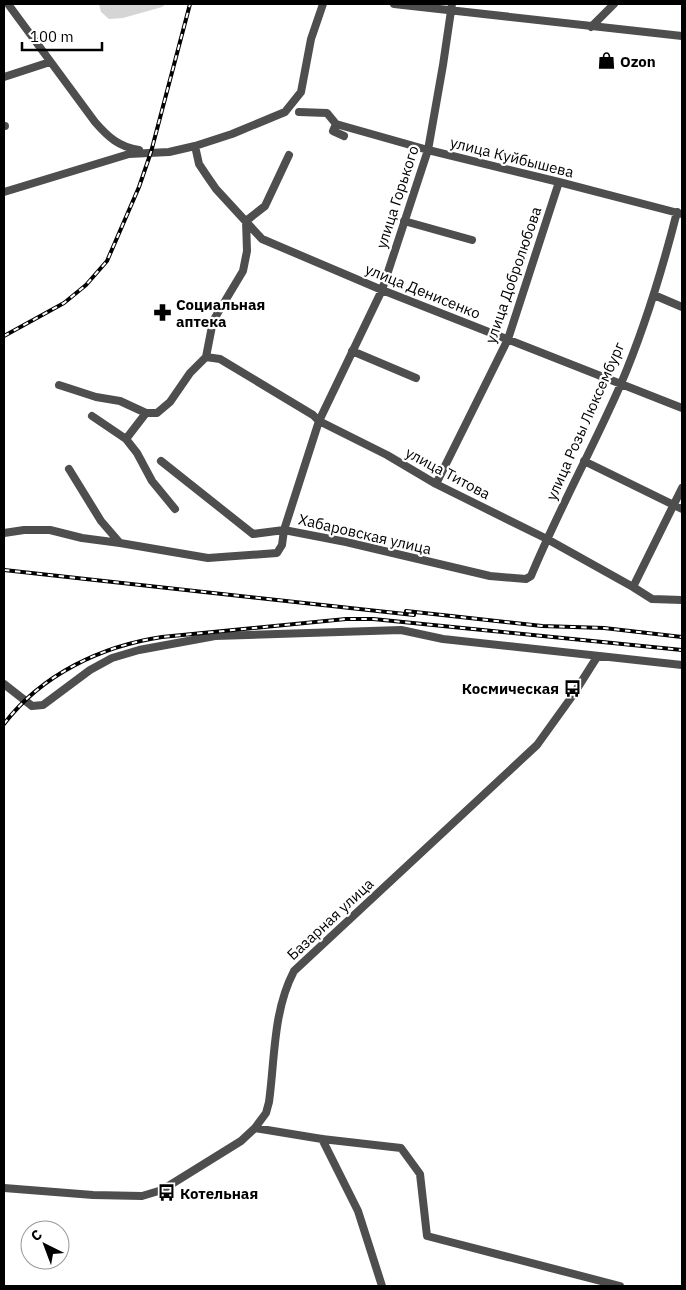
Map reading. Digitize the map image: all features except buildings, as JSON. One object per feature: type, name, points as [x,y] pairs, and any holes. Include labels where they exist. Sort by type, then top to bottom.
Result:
[{"type":"street","points":[[8,4],[95,122],[109,138],[121,146],[151,152]]},
{"type":"street","points":[[4,192],[129,154],[170,152],[195,146],[232,134],[285,112],[301,92],[311,39],[323,4]]},
{"type":"street","points":[[394,4],[452,7],[591,27],[682,36]]},
{"type":"street","points":[[591,27],[614,4]]},
{"type":"street","name":"улица Горького","points":[[120,543],[208,558],[276,553],[282,545],[284,530],[319,421],[382,290],[428,150],[452,7]]},
{"type":"street","points":[[4,77],[50,62]]},
{"type":"street","name":"улица Куйбышева","points":[[299,112],[327,113],[336,124],[428,150],[679,213]]},
{"type":"street","name":"улица Куйбышева","points":[[336,124],[333,131],[344,136]]},
{"type":"street","name":"улица Денисенко","points":[[195,146],[199,164],[207,176],[262,239],[382,290],[682,408]]},
{"type":"street","points":[[59,385],[96,397],[120,402],[146,414],[158,413],[170,402],[190,373],[206,357],[213,321],[243,271],[247,250],[246,221],[265,206],[288,155]]},
{"type":"street","name":"улица Добролюбова","points":[[436,484],[508,339],[559,182]]},
{"type":"street","name":"улица Розы Люксембург","points":[[526,579],[531,576],[620,385],[654,295],[679,213]]},
{"type":"street","points":[[404,221],[472,240]]},
{"type":"street","points":[[654,295],[682,306]]},
{"type":"street","points":[[352,352],[416,378]]},
{"type":"street","name":"улица Титова","points":[[206,357],[220,359],[313,415],[319,421],[387,455],[436,484],[547,539],[652,599],[682,600]]},
{"type":"street","points":[[126,439],[146,414]]},
{"type":"street","points":[[92,416],[126,439],[138,453],[152,481],[175,509]]},
{"type":"street","name":"Хабаровская улица","points":[[161,461],[253,534],[284,530],[346,542],[490,576],[526,579]]},
{"type":"street","points":[[584,461],[678,508]]},
{"type":"street","points":[[69,468],[101,521],[120,543]]},
{"type":"street","points":[[633,587],[678,508],[682,488]]},
{"type":"street","points":[[4,533],[24,530],[50,530],[82,538],[120,543]]},
{"type":"street","points":[[4,684],[32,706],[43,704],[90,670],[112,658],[139,650],[215,636],[401,630],[443,639],[682,664]]},
{"type":"street","name":"Базарная улица","points":[[4,1188],[93,1195],[142,1196],[162,1190],[241,1141],[255,1128],[266,1113],[269,1102],[279,1010],[285,988],[294,971],[537,745],[598,656]]},
{"type":"street","points":[[255,1128],[322,1140],[401,1148],[420,1174],[427,1236],[620,1286]]},
{"type":"street","points":[[322,1140],[358,1211],[382,1286]]},
{"type":"shaded area","points":[[99,4],[166,4],[162,7],[123,18],[109,19],[101,12]]},
{"type":"railway","points":[[4,336],[64,303],[86,285],[107,261],[139,187],[151,152],[190,4]]},
{"type":"railway","points":[[4,570],[414,615]]},
{"type":"railway","points":[[406,611],[542,626],[604,628],[682,637]]},
{"type":"railway","points":[[4,724],[19,706],[36,691],[75,665],[117,647],[162,637],[346,619],[373,619],[682,650]]},
{"type":"place","name":"Ozon","points":[[606,61]]},
{"type":"place","name":"Социальная аптека","points":[[162,313]]},
{"type":"place","name":"Космическая","points":[[573,688]]},
{"type":"place","name":"Котельная","points":[[166,1193]]}]
